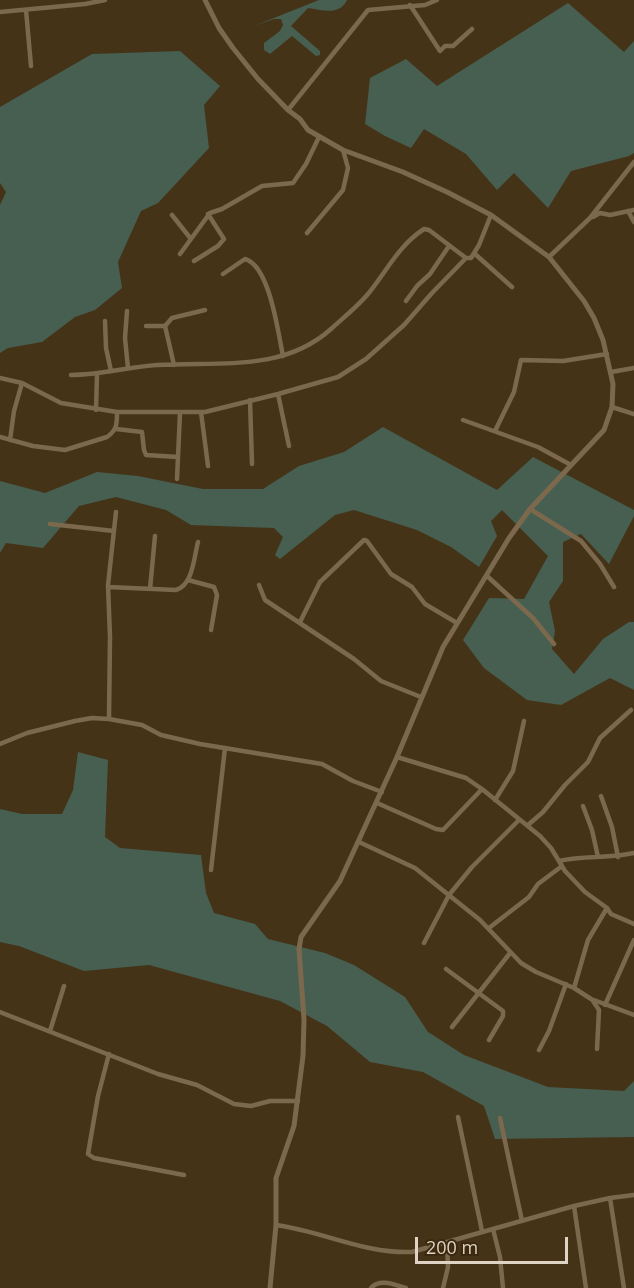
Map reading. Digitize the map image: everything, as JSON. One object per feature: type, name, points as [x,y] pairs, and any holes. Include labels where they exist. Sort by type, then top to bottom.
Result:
[{"type":"street","points":[[0,12],[105,0]]},
{"type":"street","points":[[205,0],[219,28],[233,48],[258,79],[300,119],[308,130],[343,150],[422,180],[491,216],[549,257],[584,301],[594,318],[611,372],[612,406],[604,430],[530,509],[509,538],[457,623],[443,647],[397,757],[340,881],[301,937],[299,943],[304,1030],[298,1101],[290,1140],[276,1178],[276,1225],[270,1288]]},
{"type":"street","points":[[288,110],[368,10],[425,5],[436,0]]},
{"type":"street","points":[[410,5],[440,51],[446,46],[453,46],[472,29]]},
{"type":"street","points":[[26,10],[31,66]]},
{"type":"street","points":[[180,254],[208,214],[222,209],[262,186],[293,183],[306,164],[319,137]]},
{"type":"street","points":[[307,233],[343,190],[348,168],[343,150]]},
{"type":"street","points":[[549,257],[591,218],[634,162]]},
{"type":"street","points":[[591,218],[600,213],[610,215],[634,210]]},
{"type":"street","points":[[628,212],[634,222]]},
{"type":"street","points":[[194,261],[218,246],[224,238],[208,214]]},
{"type":"street","points":[[172,215],[190,239]]},
{"type":"street","points":[[0,378],[22,383],[61,403],[96,410],[180,413],[201,412],[338,377],[366,359],[404,326],[466,258],[471,258],[475,254],[491,216]]},
{"type":"street","points":[[71,375],[97,375],[128,368],[248,363],[283,356],[309,344],[329,331],[367,295],[398,254],[424,229],[429,230],[466,258]]},
{"type":"street","points":[[406,301],[430,274],[449,246]]},
{"type":"street","points":[[475,254],[512,287]]},
{"type":"street","points":[[224,274],[244,260],[250,261],[255,266],[269,290],[283,356]]},
{"type":"street","points":[[146,326],[165,326],[172,318],[205,310]]},
{"type":"street","points":[[127,311],[125,338],[128,368]]},
{"type":"street","points":[[105,321],[106,348],[111,370]]},
{"type":"street","points":[[165,326],[174,365]]},
{"type":"street","points":[[495,431],[513,392],[521,360],[563,361],[607,354]]},
{"type":"street","points":[[611,372],[634,368]]},
{"type":"street","points":[[96,410],[97,375]]},
{"type":"street","points":[[10,440],[14,411],[22,383]]},
{"type":"street","points":[[278,394],[289,446]]},
{"type":"street","points":[[250,400],[252,464]]},
{"type":"street","points":[[612,406],[634,414]]},
{"type":"street","points":[[0,437],[33,446],[65,450],[107,437],[116,429],[117,412]]},
{"type":"street","points":[[201,412],[208,466]]},
{"type":"street","points":[[177,478],[180,413]]},
{"type":"street","points":[[463,420],[538,447],[570,465]]},
{"type":"street","points":[[116,429],[142,432],[146,455],[178,457]]},
{"type":"street","points":[[530,509],[581,541],[600,564],[614,587]]},
{"type":"street","points":[[110,719],[108,588],[116,512]]},
{"type":"street","points":[[50,524],[114,531]]},
{"type":"street","points":[[150,589],[155,536]]},
{"type":"street","points":[[300,622],[320,582],[364,540],[391,574],[412,587],[424,604],[457,623]]},
{"type":"street","points":[[108,588],[176,591],[182,589],[188,580],[198,542]]},
{"type":"street","points":[[487,576],[533,618],[554,644]]},
{"type":"street","points":[[188,580],[214,587],[216,590],[211,630]]},
{"type":"street","points":[[259,585],[265,600],[354,659],[381,681],[421,697]]},
{"type":"street","points":[[528,825],[543,812],[588,762],[600,738],[631,710]]},
{"type":"street","points":[[0,744],[27,733],[75,721],[92,718],[110,719],[142,724],[161,735],[200,744],[322,764],[353,781],[381,792]]},
{"type":"street","points":[[495,800],[513,771],[524,721]]},
{"type":"street","points":[[211,870],[225,748]]},
{"type":"street","points":[[397,757],[466,778],[482,789],[546,842],[585,892],[607,908],[611,914],[634,924]]},
{"type":"street","points":[[376,803],[443,830],[482,789]]},
{"type":"street","points":[[601,796],[612,827],[618,857]]},
{"type":"street","points":[[583,806],[598,856]]},
{"type":"street","points":[[424,944],[448,895],[472,867],[519,820]]},
{"type":"street","points":[[359,842],[415,868],[489,928],[510,952],[536,972],[566,984],[591,999],[634,1015]]},
{"type":"street","points":[[489,928],[529,897],[538,884],[561,863],[582,856],[618,857],[634,853]]},
{"type":"street","points":[[574,988],[588,940],[607,908]]},
{"type":"street","points":[[606,1005],[634,940]]},
{"type":"street","points":[[453,1027],[510,952]]},
{"type":"street","points":[[446,969],[503,1011],[503,1016],[489,1040]]},
{"type":"street","points":[[539,1050],[549,1031],[566,984]]},
{"type":"street","points":[[50,1031],[64,986]]},
{"type":"street","points":[[591,999],[599,1010],[597,1049]]},
{"type":"street","points":[[0,1012],[158,1074],[197,1085],[234,1104],[251,1106],[270,1101],[298,1101]]},
{"type":"street","points":[[109,1054],[98,1096],[88,1154],[94,1158],[184,1175]]},
{"type":"street","points":[[458,1117],[482,1232]]},
{"type":"street","points":[[500,1118],[522,1221]]},
{"type":"street","points":[[276,1225],[299,1228],[367,1249],[412,1252],[574,1206],[610,1197],[634,1195]]},
{"type":"street","points":[[610,1197],[624,1288]]},
{"type":"street","points":[[574,1206],[586,1288]]},
{"type":"street","points":[[494,1229],[503,1288]]},
{"type":"street","points":[[444,1288],[448,1267],[447,1242]]},
{"type":"street","points":[[371,1288],[381,1282],[406,1288]]},
{"type":"green space","points":[[319,0],[347,0],[344,5],[335,10],[308,8],[291,26],[320,51],[320,55],[316,56],[292,36],[270,54],[264,50],[264,43],[280,31],[283,25],[281,19],[254,26]]},
{"type":"green space","points":[[568,3],[624,52],[634,41],[634,153],[571,171],[548,208],[514,173],[497,190],[466,154],[424,129],[411,148],[365,124],[370,78],[406,59],[437,86]]},
{"type":"green space","points":[[180,51],[220,86],[204,105],[209,148],[158,203],[141,211],[118,262],[122,288],[95,310],[75,317],[42,342],[8,348],[0,353],[0,205],[6,192],[0,183],[0,107],[92,54]]},
{"type":"green space","points":[[383,427],[497,490],[533,457],[634,510],[634,516],[609,564],[581,534],[563,542],[563,581],[549,602],[555,631],[552,649],[574,674],[603,639],[629,622],[634,622],[634,690],[610,678],[561,705],[527,700],[484,668],[463,640],[489,598],[524,599],[548,556],[502,510],[491,521],[497,536],[479,567],[451,547],[417,530],[354,510],[335,515],[280,559],[275,555],[283,537],[274,528],[191,525],[166,510],[116,497],[79,506],[43,548],[6,543],[0,553],[0,481],[45,493],[97,472],[138,476],[203,489],[263,489],[299,466],[344,452]]},
{"type":"green space","points":[[78,752],[108,760],[105,837],[120,848],[201,855],[206,893],[214,913],[255,924],[268,939],[325,953],[354,965],[405,997],[428,1032],[464,1055],[548,1087],[624,1091],[634,1081],[634,1137],[495,1139],[484,1106],[423,1072],[370,1062],[327,1026],[280,1001],[149,965],[84,971],[19,946],[0,942],[0,809],[22,814],[62,814],[73,790]]}]
